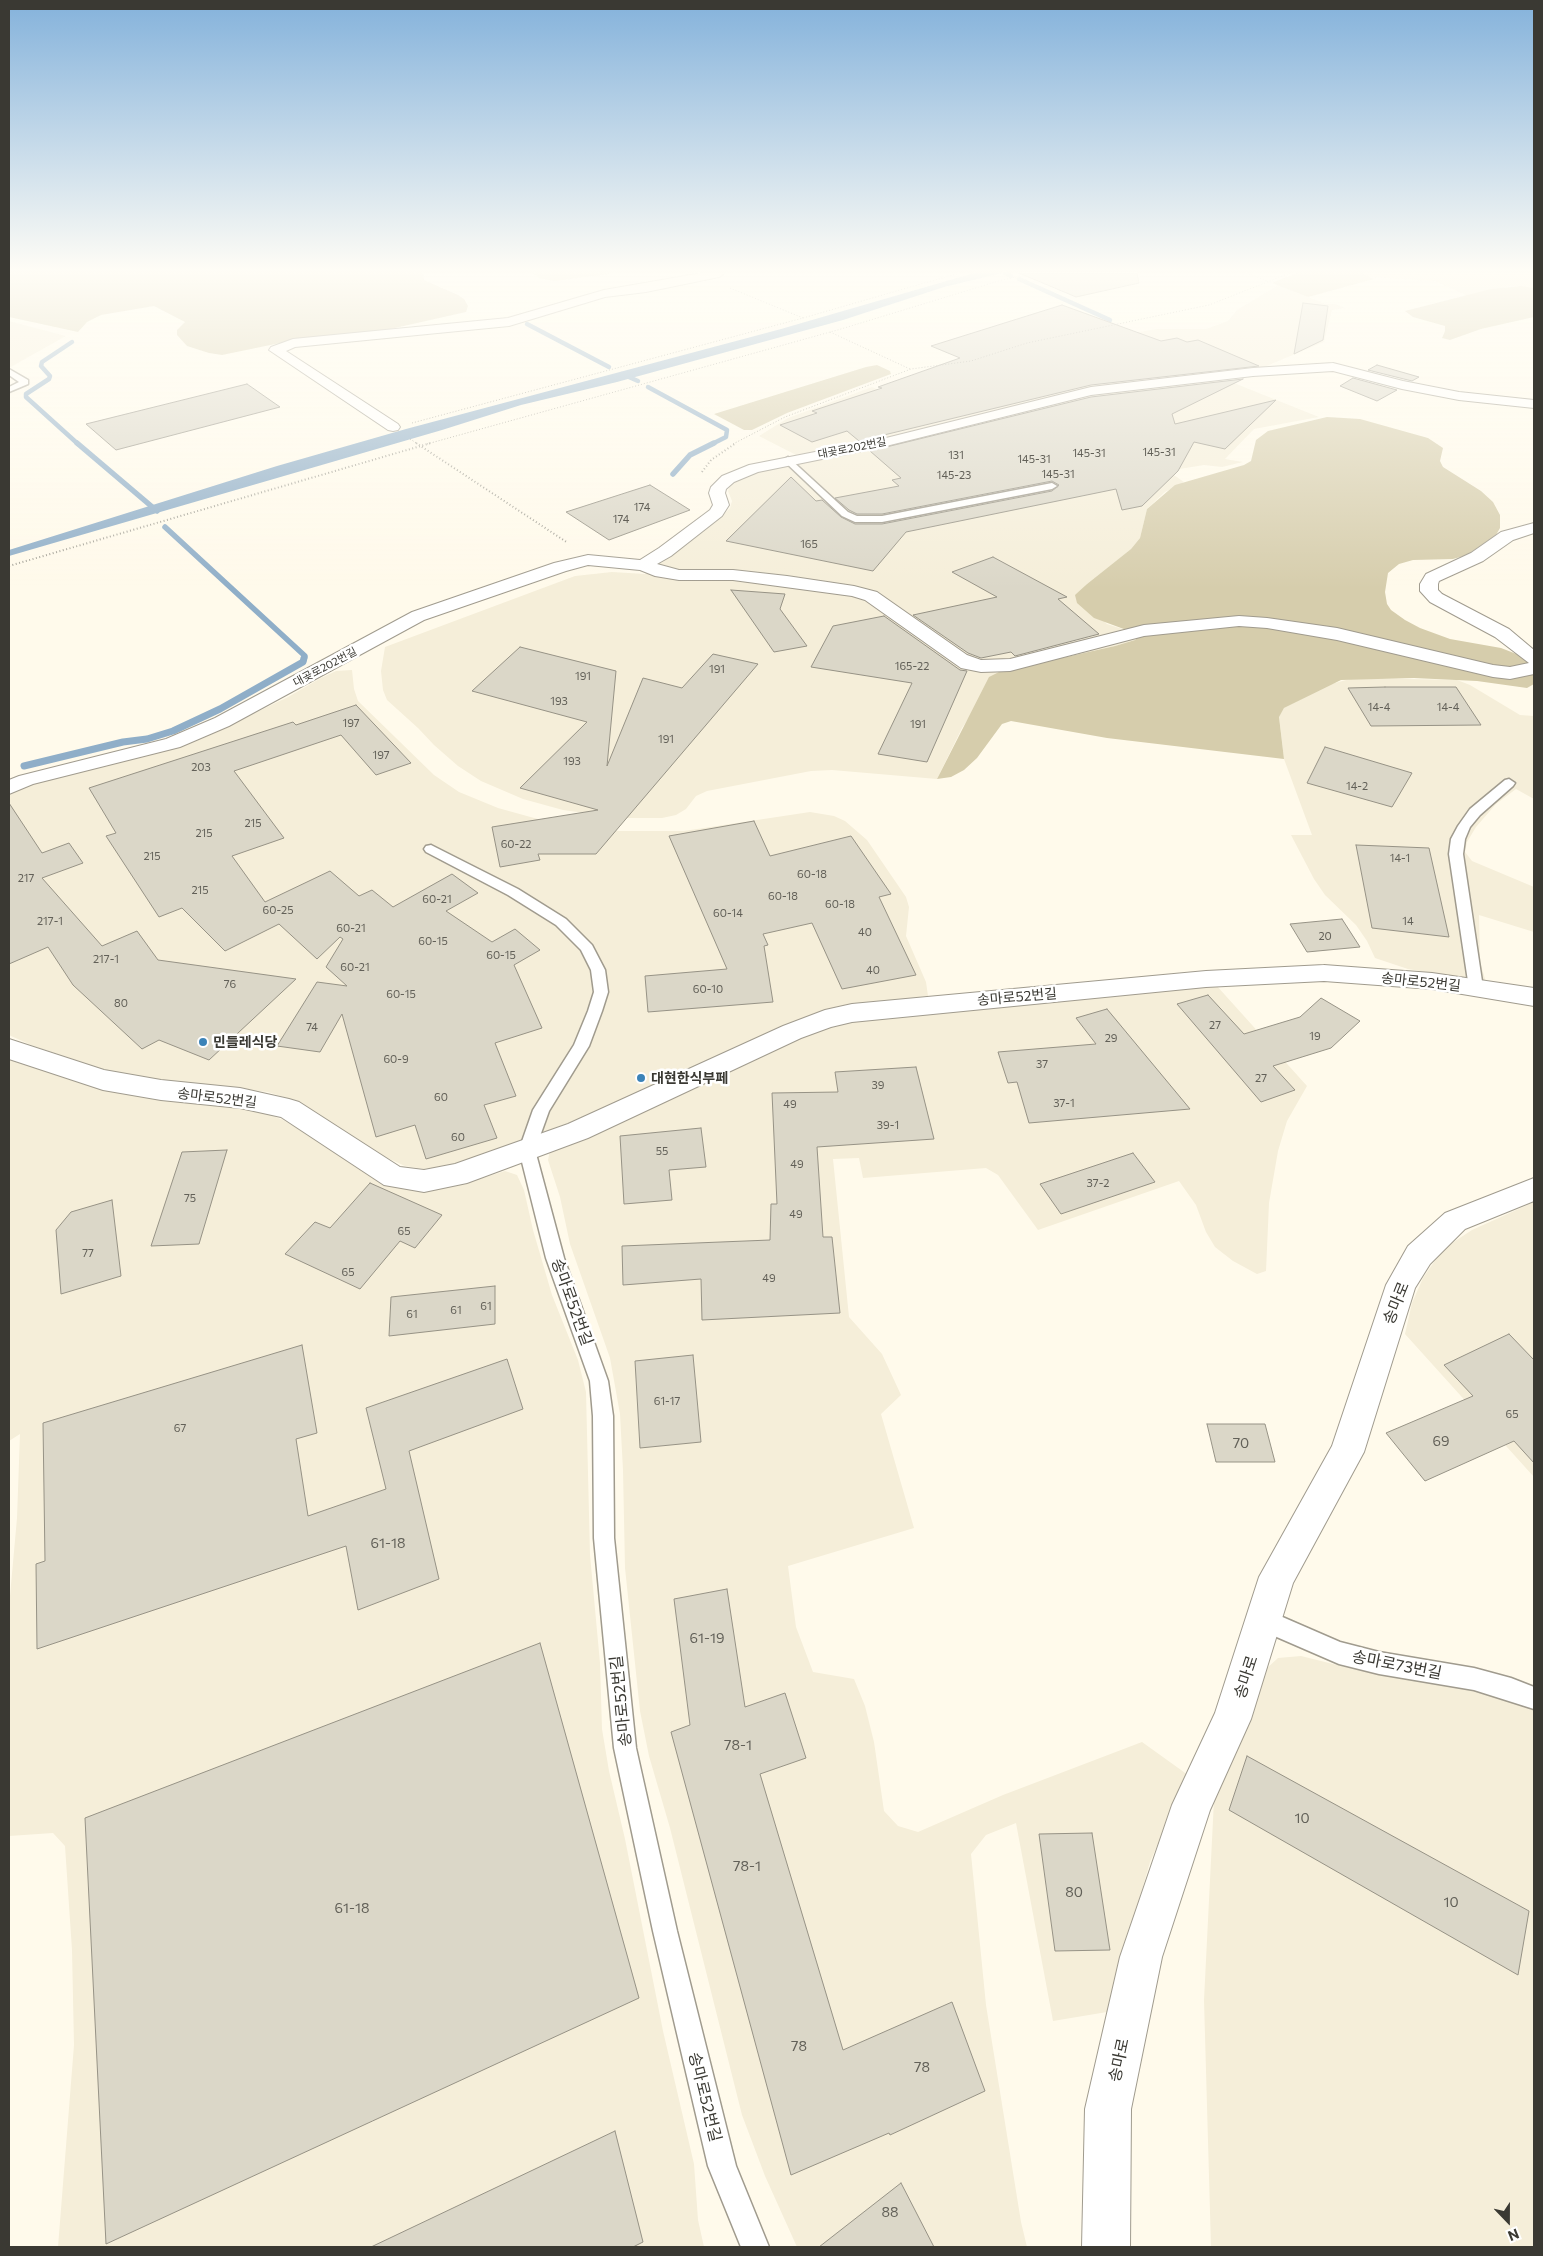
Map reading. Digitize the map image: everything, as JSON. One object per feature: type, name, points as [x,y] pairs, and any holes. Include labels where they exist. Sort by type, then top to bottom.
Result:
[{"type":"street","points":[[318,378],[393,428]]},
{"type":"street","name":"대곶로202번길","points":[[718,493],[719,487],[738,474],[754,468],[878,444],[1098,390],[1199,378]]},
{"type":"street","name":"대곶로202번길","points":[[1377,378],[1459,396],[1534,404]]},
{"type":"street","points":[[643,565],[665,552],[716,513],[721,505],[718,493]]},
{"type":"street","points":[[1534,528],[1507,536],[1477,557],[1432,578],[1429,584],[1429,591],[1436,598],[1502,633],[1534,659]]},
{"type":"street","name":"대곶로202번길","points":[[9,788],[26,780],[173,743],[222,722],[418,616],[588,560],[643,565],[661,572],[679,575],[733,575],[871,596],[968,664],[993,667],[1044,658],[1144,631],[1239,621],[1275,624],[1337,634],[1493,671],[1510,673],[1534,668]]},
{"type":"street","name":"송마로52번길","points":[[9,1048],[24,1055],[103,1080],[160,1090],[240,1098],[289,1109],[394,1177],[424,1181],[457,1175],[578,1131],[792,1032],[825,1019],[852,1013],[1206,979],[1324,973],[1432,981],[1534,997]]},
{"type":"street","name":"송마로","points":[[1106,2247],[1108,2109],[1141,1957],[1192,1805],[1232,1719],[1278,1577],[1346,1452],[1368,1388],[1386,1324],[1401,1285],[1419,1255],[1455,1221],[1478,1210],[1534,1189]]},
{"type":"lane","points":[[9,390],[25,382],[20,378]]},
{"type":"lane","name":"대곶로202번길","points":[[788,460],[845,514],[855,519],[882,519],[1052,486]]},
{"type":"lane","points":[[1476,988],[1456,854],[1458,839],[1464,826],[1475,812],[1509,783]]},
{"type":"lane","points":[[431,849],[513,892],[561,922],[587,948],[598,970],[601,992],[595,1011],[581,1046],[542,1110],[527,1150]]},
{"type":"lane","name":"송마로52번길","points":[[527,1150],[555,1258],[591,1354],[599,1381],[603,1416],[604,1538],[627,1756],[665,1931],[722,2166],[755,2247]]},
{"type":"lane","name":"송마로73번길","points":[[1264,1620],[1339,1653],[1379,1663],[1474,1679],[1511,1689],[1534,1698]]},
{"type":"path","points":[[393,428],[578,378]]},
{"type":"path","points":[[9,566],[419,446],[663,378]]},
{"type":"path","points":[[718,493],[704,482],[701,476],[703,469],[711,460],[732,445],[785,417],[887,378]]},
{"type":"path","points":[[419,446],[579,550],[588,560]]},
{"type":"shaded area","points":[[830,378],[880,378],[787,413],[752,430],[744,430],[714,414]]},
{"type":"shaded area","points":[[964,378],[1173,378],[1156,380],[877,441],[796,455],[759,436],[788,418],[872,387],[897,397]]},
{"type":"shaded area","points":[[1219,380],[1229,381],[1319,417],[1254,429],[1225,459],[1243,462],[1222,467],[1204,465],[1168,471],[1184,482],[1165,492],[1147,509],[1140,538],[1131,549],[1087,584],[1076,596],[1107,624],[1141,635],[1135,640],[1115,646],[999,672],[962,728],[937,779],[832,770],[811,771],[707,791],[696,796],[686,809],[676,815],[662,818],[621,818],[563,810],[523,799],[481,781],[458,766],[387,700],[383,690],[381,671],[385,647],[575,576],[612,572],[645,574],[690,542],[723,515],[730,508],[732,501],[728,491],[730,485],[752,472],[1079,396]]},
{"type":"shaded area","points":[[1327,417],[1360,419],[1428,438],[1443,448],[1440,461],[1443,467],[1481,491],[1493,502],[1500,515],[1500,528],[1496,535],[1467,555],[1453,559],[1413,560],[1399,564],[1388,573],[1385,592],[1387,604],[1391,610],[1420,628],[1450,639],[1501,648],[1519,655],[1533,665],[1534,684],[1527,688],[1477,681],[1414,678],[1341,680],[1284,708],[1279,717],[1284,759],[1107,738],[1011,721],[1002,724],[977,758],[964,770],[951,777],[937,779],[989,677],[999,672],[1115,646],[1135,640],[1140,635],[1094,618],[1077,603],[1075,595],[1131,549],[1140,538],[1147,509],[1175,485],[1244,465],[1251,461],[1256,440],[1268,431]]},
{"type":"shaded area","points":[[352,670],[354,689],[358,701],[434,775],[459,792],[498,808],[563,826],[620,831],[684,831],[810,812],[834,816],[845,821],[867,840],[906,897],[909,907],[906,936],[926,982],[928,996],[842,1006],[600,1111],[482,1156],[448,1166],[424,1169],[405,1166],[383,1156],[296,1101],[268,1092],[149,1079],[98,1068],[31,1045],[9,1035],[9,792],[36,783],[169,750],[203,738],[288,697],[336,671]]},
{"type":"shaded area","points":[[1354,678],[1457,680],[1470,685],[1520,715],[1534,716],[1534,799],[1516,789],[1496,804],[1476,827],[1467,842],[1465,852],[1472,861],[1534,887],[1534,932],[1479,915],[1480,962],[1486,982],[1408,969],[1375,958],[1367,941],[1356,925],[1325,895],[1314,879],[1291,835],[1312,835],[1284,759],[1279,716],[1284,708],[1331,684]]},
{"type":"shaded area","points":[[1216,985],[1307,1086],[1287,1121],[1278,1151],[1269,1203],[1266,1271],[1257,1274],[1233,1261],[1215,1247],[1206,1232],[1196,1205],[1179,1181],[1038,1230],[998,1175],[986,1168],[863,1178],[859,1158],[833,1159],[849,1317],[882,1354],[901,1395],[881,1414],[914,1528],[788,1566],[796,1627],[813,1672],[854,1679],[865,1706],[874,1742],[884,1811],[898,1826],[918,1832],[1003,1795],[1142,1742],[1188,1775],[1150,1862],[1107,2012],[1053,2021],[1016,1823],[986,1835],[971,1854],[986,2005],[1021,2222],[1027,2247],[797,2247],[765,2176],[742,2115],[670,1828],[649,1756],[640,1711],[625,1568],[620,1414],[610,1358],[570,1244],[560,1197],[548,1160],[550,1150],[802,1036],[841,1023]]},
{"type":"shaded area","points":[[9,1057],[61,1075],[260,1111],[283,1120],[334,1150],[438,1187],[479,1179],[505,1171],[517,1175],[524,1190],[533,1230],[552,1295],[578,1360],[586,1392],[590,1555],[600,1663],[602,1729],[663,2031],[694,2164],[698,2220],[704,2247],[58,2247],[74,2045],[72,1950],[65,1846],[53,1833],[9,1836],[9,1607],[17,1518],[20,1434],[9,1441]]},
{"type":"shaded area","points":[[1534,1202],[1534,1477],[1405,1334],[1412,1303],[1423,1278],[1443,1249],[1472,1230]]},
{"type":"shaded area","points":[[1301,1656],[1345,1667],[1448,1684],[1495,1695],[1534,1710],[1534,2247],[1211,2247],[1204,2000],[1214,1800],[1266,1669],[1278,1658]]},
{"type":"water","points":[[596,378],[631,378],[521,405],[442,430],[9,556],[9,550],[277,466]]},
{"type":"building","points":[[903,378],[1150,378],[1091,385],[859,441],[847,431],[812,442],[780,425],[817,413],[812,411],[882,388],[878,387]]},
{"type":"building","points":[[1354,378],[1397,390],[1377,401],[1340,386]]},
{"type":"building","points":[[1401,378],[1417,378],[1412,381]]},
{"type":"building","points":[[1243,379],[1172,414],[1175,424],[1276,400],[1225,449],[1194,442],[1178,471],[1142,506],[1122,510],[1116,489],[906,532],[873,571],[726,541],[791,477],[816,501],[822,500],[841,517],[855,524],[882,524],[1052,491],[1059,485],[1052,481],[882,514],[857,514],[835,498],[899,486],[892,480],[901,478],[870,451],[1091,397]]},
{"type":"building","points":[[247,384],[280,407],[116,450],[86,424]]},
{"type":"building","points":[[650,485],[690,510],[609,540],[566,512]]},
{"type":"building","points":[[993,557],[1067,597],[1058,599],[1099,634],[1015,656],[1011,652],[981,658],[968,653],[913,615],[997,597],[952,572]]},
{"type":"building","points":[[731,590],[785,594],[780,609],[807,646],[774,652]]},
{"type":"building","points":[[884,616],[960,670],[967,671],[927,762],[878,754],[912,683],[811,667],[833,626]]},
{"type":"building","points":[[520,647],[616,671],[607,766],[643,678],[682,688],[713,654],[758,664],[596,854],[538,854],[540,860],[500,867],[492,827],[598,810],[520,788],[587,722],[472,691]]},
{"type":"building","points":[[1456,687],[1481,725],[1371,726],[1348,688]]},
{"type":"building","points":[[356,705],[411,763],[376,775],[341,735],[234,771],[284,838],[232,856],[265,902],[330,871],[359,896],[372,890],[393,907],[452,874],[478,893],[446,911],[492,942],[515,929],[540,950],[514,965],[542,1028],[495,1043],[516,1096],[484,1105],[497,1138],[426,1159],[415,1125],[376,1137],[342,1014],[320,1052],[277,1046],[317,982],[347,986],[326,967],[343,939],[340,937],[317,959],[279,924],[225,951],[182,908],[159,917],[106,836],[116,833],[89,788],[293,722],[296,725]]},
{"type":"building","points":[[1325,747],[1412,773],[1392,807],[1307,783]]},
{"type":"building","points":[[9,803],[42,853],[69,843],[83,863],[42,878],[102,946],[137,931],[158,960],[296,979],[209,1060],[159,1040],[142,1049],[73,985],[48,947],[9,964]]},
{"type":"building","points":[[754,821],[770,856],[851,836],[891,894],[879,897],[916,975],[842,989],[812,923],[763,934],[768,945],[764,946],[773,1002],[648,1012],[645,976],[727,969],[669,836]]},
{"type":"building","points":[[1356,845],[1429,848],[1449,937],[1372,928]]},
{"type":"building","points":[[1342,919],[1360,947],[1307,952],[1290,924]]},
{"type":"building","points":[[1208,995],[1244,1034],[1300,1017],[1321,998],[1360,1021],[1331,1048],[1273,1066],[1295,1090],[1261,1102],[1177,1004]]},
{"type":"building","points":[[1107,1009],[1190,1109],[1029,1123],[1017,1082],[1008,1083],[998,1052],[1096,1044],[1076,1018]]},
{"type":"building","points":[[916,1067],[934,1139],[817,1147],[823,1237],[832,1237],[840,1313],[702,1320],[701,1279],[623,1285],[622,1246],[770,1240],[771,1204],[777,1204],[772,1093],[838,1092],[835,1072]]},
{"type":"building","points":[[701,1128],[706,1167],[669,1170],[672,1200],[624,1204],[620,1136]]},
{"type":"building","points":[[227,1150],[199,1244],[151,1246],[182,1152]]},
{"type":"building","points":[[1133,1153],[1155,1182],[1061,1214],[1040,1184]]},
{"type":"building","points":[[370,1183],[442,1215],[415,1248],[400,1241],[360,1289],[285,1254],[315,1222],[330,1228]]},
{"type":"building","points":[[112,1200],[121,1276],[61,1294],[56,1230],[71,1212]]},
{"type":"building","points":[[495,1286],[495,1324],[389,1336],[391,1297]]},
{"type":"building","points":[[1509,1334],[1534,1360],[1534,1463],[1514,1441],[1425,1481],[1386,1433],[1473,1396],[1444,1365]]},
{"type":"building","points":[[302,1345],[317,1433],[296,1439],[308,1516],[386,1489],[366,1408],[507,1359],[523,1409],[409,1451],[439,1579],[358,1610],[346,1546],[37,1649],[36,1564],[45,1561],[43,1423]]},
{"type":"building","points":[[693,1355],[701,1442],[640,1448],[635,1361]]},
{"type":"building","points":[[1207,1424],[1265,1424],[1275,1462],[1216,1462]]},
{"type":"building","points":[[727,1589],[745,1707],[785,1693],[806,1758],[760,1774],[843,2050],[952,2002],[985,2091],[890,2135],[889,2133],[791,2175],[671,1732],[690,1725],[674,1599]]},
{"type":"building","points":[[540,1643],[639,1998],[106,2244],[85,1818]]},
{"type":"building","points":[[1247,1756],[1529,1911],[1518,1975],[1229,1810]]},
{"type":"building","points":[[1092,1833],[1110,1950],[1055,1951],[1039,1834]]},
{"type":"building","points":[[615,2131],[643,2242],[633,2247],[371,2247]]},
{"type":"building","points":[[901,2183],[934,2247],[819,2247]]},
{"type":"waterway","points":[[49,378],[26,394],[26,397],[78,444]]},
{"type":"waterway","points":[[632,378],[638,381]]},
{"type":"waterway","points":[[648,387],[727,430],[726,437],[690,455],[673,474]]},
{"type":"waterway","points":[[77,443],[157,511]]},
{"type":"waterway","points":[[165,527],[305,656],[304,660]]},
{"type":"waterway","points":[[24,766],[123,742],[147,739],[173,731],[220,709],[303,662],[304,658]]},
{"type":"place","name":"민들레식당","points":[[203,1042]]},
{"type":"place","name":"대현한식부페","points":[[641,1078]]}]
